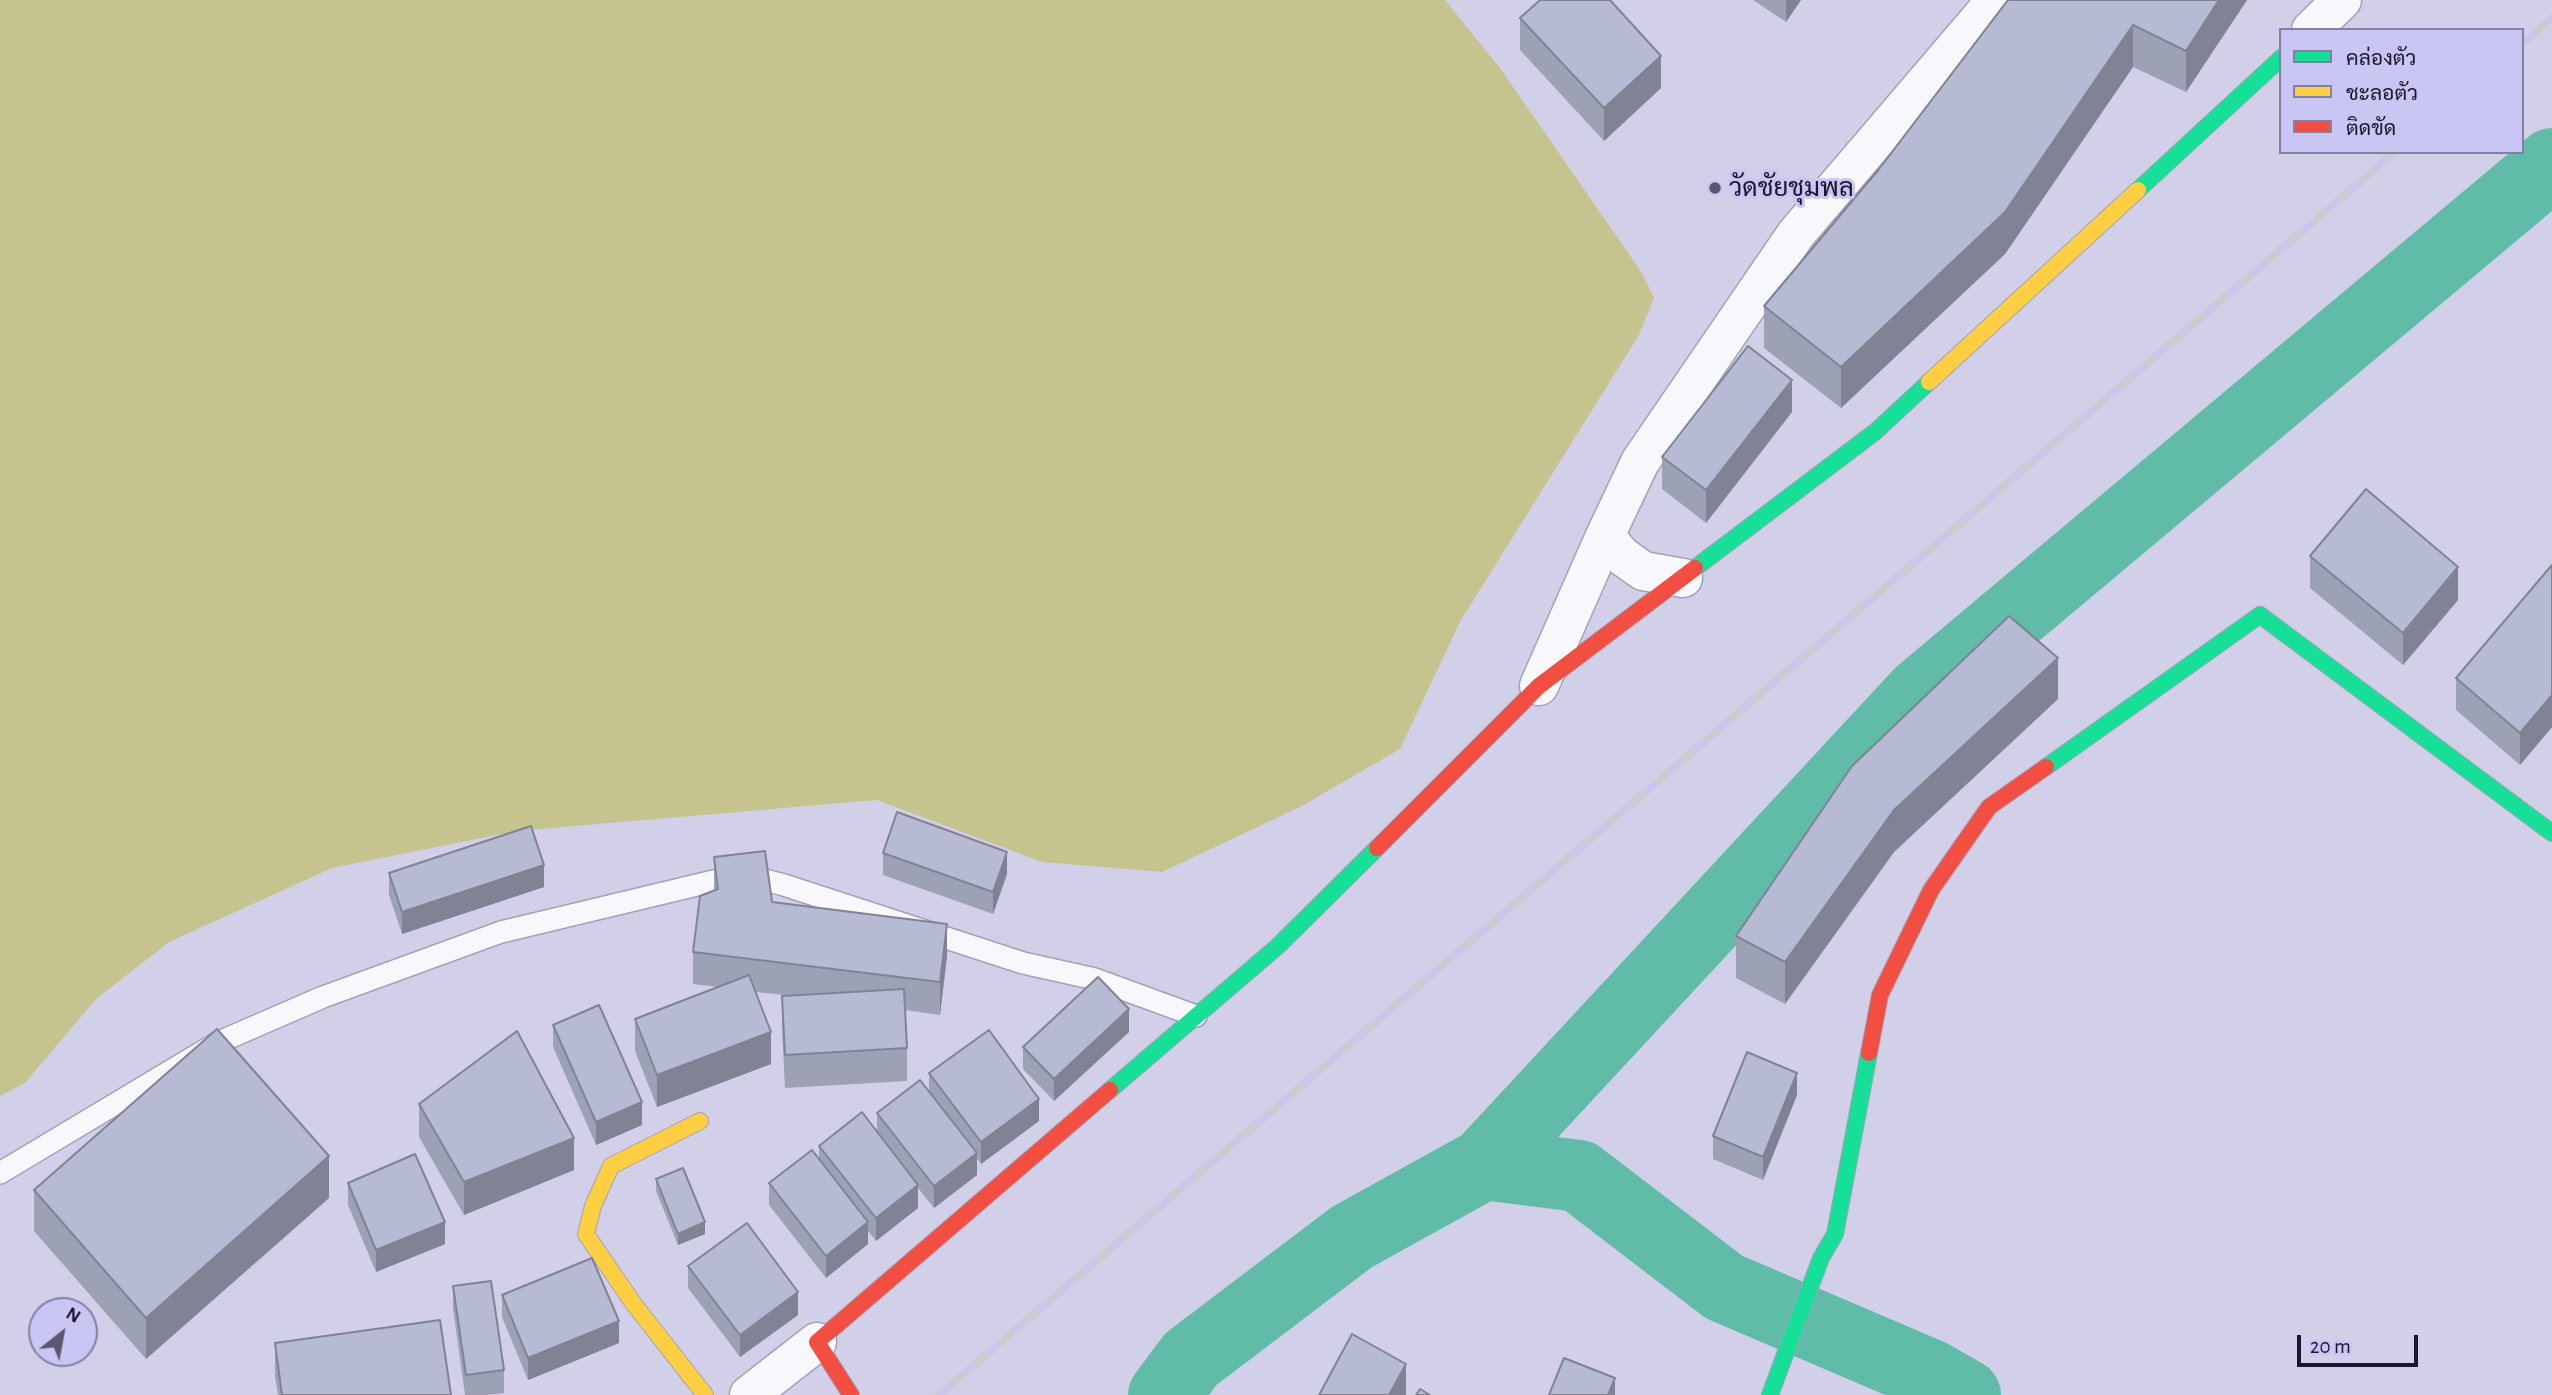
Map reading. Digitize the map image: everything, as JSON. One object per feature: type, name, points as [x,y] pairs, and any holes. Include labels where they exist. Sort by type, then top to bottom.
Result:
[{"type":"street","points":[[1539,686],[1640,462],[1796,234],[1996,0]]},
{"type":"street","points":[[2313,28],[2342,0]]},
{"type":"street","points":[[749,1395],[817,1342],[1278,946],[1539,686],[1875,432],[2279,60]]},
{"type":"street","points":[[1605,536],[1622,556],[1643,571],[1683,578]]},
{"type":"street","points":[[1770,1395],[1821,1258],[1835,1234],[1880,995],[1931,890],[1989,807],[2260,615],[2552,834]]},
{"type":"street","points":[[700,1121],[611,1167],[593,1206],[586,1234],[633,1303],[705,1395]]},
{"type":"street","points":[[817,1342],[851,1395]]},
{"type":"lane","points":[[0,1173],[217,1043],[323,997],[501,932],[722,879],[757,878],[784,885],[1023,963],[1095,979],[1196,1016]]},
{"type":"shaded area","points":[[0,0],[1445,0],[1500,68],[1642,273],[1654,298],[1639,335],[1461,620],[1400,749],[1302,806],[1162,872],[1042,862],[877,800],[517,831],[332,868],[169,942],[96,999],[25,1083],[0,1096]]},
{"type":"building","points":[[1540,0],[1610,0],[1661,56],[1604,108],[1520,18]]},
{"type":"building","points":[[2008,0],[2219,0],[2186,51],[2133,25],[2005,212],[1841,367],[1764,306],[1879,169]]},
{"type":"building","points":[[1748,346],[1792,380],[1706,490],[1662,457]]},
{"type":"building","points":[[2366,489],[2458,567],[2403,633],[2310,556]]},
{"type":"building","points":[[2552,565],[2552,695],[2520,733],[2456,678]]},
{"type":"building","points":[[2009,616],[2058,658],[1894,810],[1785,962],[1736,936],[1852,766]]},
{"type":"building","points":[[897,812],[1007,852],[993,892],[883,853]]},
{"type":"building","points":[[531,826],[544,865],[402,912],[389,873]]},
{"type":"building","points":[[765,851],[772,902],[947,924],[940,982],[693,952],[700,896],[718,889],[714,857]]},
{"type":"building","points":[[749,975],[771,1032],[657,1075],[635,1019]]},
{"type":"building","points":[[1098,977],[1129,1009],[1054,1079],[1023,1047]]},
{"type":"building","points":[[904,989],[907,1048],[785,1055],[782,996]]},
{"type":"building","points":[[599,1005],[642,1102],[596,1122],[553,1025]]},
{"type":"building","points":[[217,1029],[329,1156],[146,1318],[34,1190]]},
{"type":"building","points":[[989,1030],[1039,1099],[981,1142],[929,1073]]},
{"type":"building","points":[[517,1031],[574,1138],[464,1182],[419,1104]]},
{"type":"building","points":[[1747,1052],[1797,1073],[1763,1157],[1713,1136]]},
{"type":"building","points":[[920,1080],[977,1153],[934,1186],[877,1113]]},
{"type":"building","points":[[862,1112],[918,1185],[876,1218],[819,1146]]},
{"type":"building","points":[[812,1150],[868,1222],[826,1256],[769,1183]]},
{"type":"building","points":[[415,1154],[445,1222],[376,1250],[348,1183]]},
{"type":"building","points":[[683,1168],[705,1222],[678,1234],[656,1179]]},
{"type":"building","points":[[747,1223],[798,1292],[740,1335],[688,1266]]},
{"type":"building","points":[[592,1258],[619,1321],[528,1358],[502,1295]]},
{"type":"building","points":[[491,1281],[504,1370],[466,1375],[453,1286]]},
{"type":"building","points":[[440,1320],[451,1395],[282,1395],[275,1343]]},
{"type":"building","points":[[1352,1334],[1406,1364],[1389,1395],[1319,1395]]},
{"type":"building","points":[[1564,1358],[1615,1378],[1608,1395],[1549,1395]]},
{"type":"building","points":[[1420,1389],[1430,1395],[1416,1395]]},
{"type":"waterway","points":[[1164,1395],[1191,1359],[1352,1237],[1484,1164],[1921,693],[2552,164]]},
{"type":"waterway","points":[[1484,1164],[1579,1176],[1724,1287],[1930,1375],[1965,1395]]},
{"type":"railway","points":[[2524,42],[2552,18]]},
{"type":"railway","points":[[939,1395],[2393,154]]},
{"type":"traffic: fast","points":[[2138,190],[2279,60]]},
{"type":"traffic: fast","points":[[1695,568],[1875,432],[1929,382]]},
{"type":"traffic: fast","points":[[2046,767],[2260,615],[2552,833]]},
{"type":"traffic: fast","points":[[1110,1090],[1278,946],[1377,848]]},
{"type":"traffic: fast","points":[[1770,1395],[1821,1258],[1835,1234],[1869,1053]]},
{"type":"traffic: slow","points":[[1929,382],[2138,190]]},
{"type":"traffic: slow","points":[[700,1121],[611,1166],[593,1206],[586,1234],[633,1303],[705,1395]]},
{"type":"traffic: jam","points":[[1377,848],[1539,686],[1695,568]]},
{"type":"traffic: jam","points":[[1869,1053],[1880,995],[1931,890],[1989,807],[2046,767]]},
{"type":"traffic: jam","points":[[851,1395],[817,1342],[1110,1090]]},
{"type":"place","name":"วัดชัยชุมพล","points":[[1715,188]]}]
